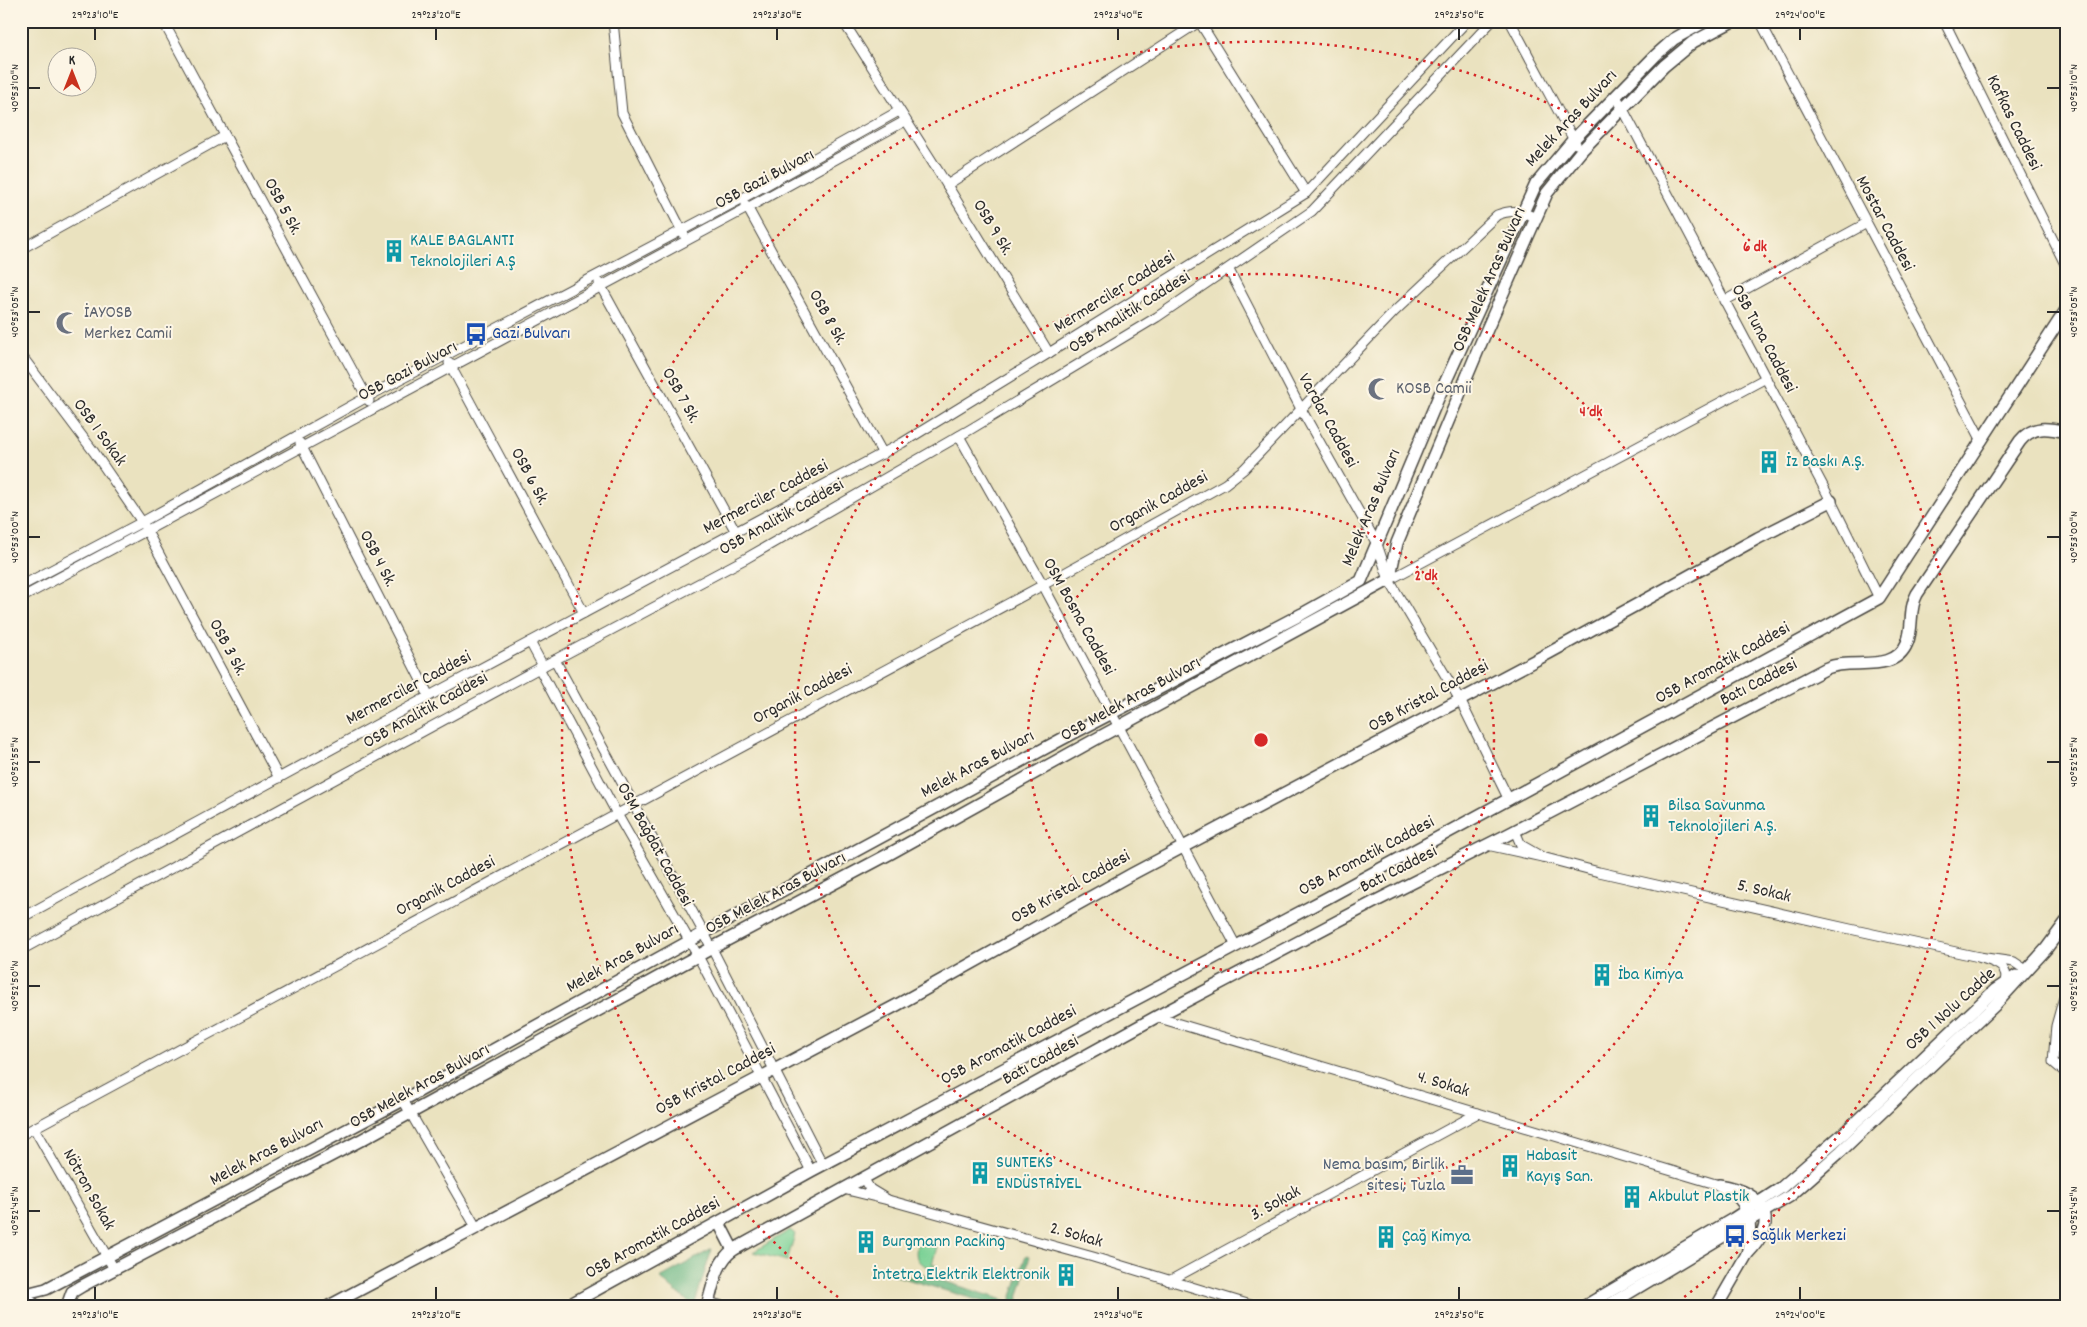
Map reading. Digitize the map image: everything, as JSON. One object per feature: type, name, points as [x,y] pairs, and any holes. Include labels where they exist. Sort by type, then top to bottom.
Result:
[{"type":"main road","points":[[21,1299],[33,1306]]},
{"type":"street","points":[[21,25],[27,21]]},
{"type":"street","name":"OSB 5 Sk.","points":[[162,21],[373,408]]},
{"type":"street","points":[[613,21],[622,113],[686,240]]},
{"type":"street","points":[[843,21],[905,121]]},
{"type":"street","name":"Mermerciler Caddesi","points":[[21,918],[429,696],[883,454],[1049,353],[1306,193],[1467,21]]},
{"type":"street","name":"OSB Analitik Caddesi","points":[[21,950],[541,667],[745,559],[959,436],[1157,317],[1229,270],[1312,211],[1492,21]]},
{"type":"street","points":[[1510,21],[1573,140],[1582,150]]},
{"type":"street","name":"Melek Aras Bulvarı","points":[[21,1293],[46,1289],[404,1100],[704,933],[1361,581],[1468,334],[1536,184],[1573,140],[1668,44],[1706,21]]},
{"type":"street","name":"OSB Melek Aras Bulvarı","points":[[67,1306],[72,1292],[412,1112],[712,948],[891,853],[1119,726],[1389,580],[1397,543],[1482,340],[1550,188],[1582,150],[1678,53],[1693,42],[1733,21]]},
{"type":"street","name":"Mostar Caddesi","points":[[1760,21],[1982,440]]},
{"type":"street","name":"Kafkas Caddesi","points":[[1944,21],[2066,266]]},
{"type":"street","points":[[947,185],[1199,22],[1306,193]]},
{"type":"street","name":"OSB Tuna Caddesi","points":[[1616,96],[1831,501],[1879,598]]},
{"type":"street","name":"OSB Gazi Bulvarı","points":[[21,586],[142,522],[296,436],[743,198],[899,111]]},
{"type":"street","name":"OSB Gazi Bulvarı","points":[[21,598],[748,208],[905,121]]},
{"type":"street","name":"OSB 9 Sk.","points":[[905,121],[947,185],[1049,353]]},
{"type":"street","points":[[21,249],[225,136]]},
{"type":"street","name":"OSB 8 Sk.","points":[[743,198],[883,454]]},
{"type":"street","name":"Organik Caddesi","points":[[21,1134],[1043,585],[1225,484],[1244,469],[1395,311],[1497,216],[1508,211],[1522,212]]},
{"type":"street","points":[[1522,212],[1536,218]]},
{"type":"street","points":[[1724,301],[1866,224]]},
{"type":"street","name":"Vardar Caddesi","points":[[1229,270],[1301,409],[1377,544],[1389,580],[1460,700],[1509,800]]},
{"type":"street","name":"OSB 7 Sk.","points":[[595,276],[736,532]]},
{"type":"street","name":"OSB Aromatik Caddesi","points":[[568,1306],[811,1171],[1509,800],[1879,598],[2066,310]]},
{"type":"street","points":[[1468,334],[1482,340]]},
{"type":"street","name":"OSB 1 Sokak","points":[[21,355],[94,452],[147,532]]},
{"type":"street","name":"OSB 6 Sk.","points":[[446,357],[584,613]]},
{"type":"street","points":[[1389,580],[1766,378]]},
{"type":"street","name":"Batı Caddesi","points":[[707,1304],[720,1264],[733,1250],[1156,1017],[1376,901],[1833,666],[1843,663],[1877,663],[1899,654],[1908,642],[1912,608],[1917,594],[2020,440],[2031,431],[2048,428],[2066,432]]},
{"type":"street","name":"OSB 4 Sk.","points":[[296,436],[429,696]]},
{"type":"street","name":"OSM Bosna Caddesi","points":[[959,436],[1043,585],[1236,946]]},
{"type":"street","name":"OSB Kristal Caddesi","points":[[329,1306],[897,1005],[1184,846],[1460,700],[1758,538],[1831,501]]},
{"type":"street","name":"OSB 3 Sk.","points":[[147,532],[279,778]]},
{"type":"street","name":"OSM Bağdat Caddesi","points":[[530,642],[617,814],[698,956],[811,1171]]},
{"type":"street","name":"OSM Bağdat Caddesi","points":[[555,660],[712,948],[823,1165]]},
{"type":"street","name":"5. Sokak","points":[[1515,831],[1521,845],[1542,857]]},
{"type":"street","name":"5. Sokak","points":[[1487,845],[1623,878],[1979,957],[2014,962],[2026,970]]},
{"type":"street","points":[[2026,970],[2046,949],[2066,922]]},
{"type":"street","name":"5. Sokak","points":[[1979,957],[2004,968],[2006,973],[2005,982]]},
{"type":"street","name":"OSB 1 Nolu Cadde","points":[[1762,1207],[1839,1138],[2005,982],[2026,970]]},
{"type":"street","name":"OSB 1 Nolu Cadde","points":[[1607,1306],[1747,1216],[1762,1207],[1790,1196],[1841,1151],[1983,1017],[2026,970]]},
{"type":"street","points":[[2066,990],[2056,1026],[2053,1062],[2066,1073]]},
{"type":"street","name":"4. Sokak","points":[[1156,1017],[1719,1185]]},
{"type":"street","points":[[404,1100],[476,1227]]},
{"type":"street","name":"3. Sokak","points":[[1169,1281],[1478,1112]]},
{"type":"street","name":"Nötron Sokak","points":[[34,1128],[114,1269]]},
{"type":"street","name":"2. Sokak","points":[[863,1178],[870,1189],[888,1200]]},
{"type":"street","points":[[1717,1306],[1747,1254],[1763,1232],[1766,1219],[1762,1207],[1742,1190],[1719,1185]]},
{"type":"street","points":[[1719,1185],[1737,1196],[1744,1205],[1750,1237],[1747,1254]]},
{"type":"street","name":"2. Sokak","points":[[843,1189],[1093,1257],[1254,1306]]},
{"type":"street","name":"OSB 1 Nolu Cadde","points":[[1585,1306],[1747,1216]]},
{"type":"street","points":[[719,1223],[733,1250]]},
{"type":"street","points":[[707,1304],[723,1306]]},
{"type":"green space","points":[[790,1230],[795,1234],[787,1261],[753,1252]]},
{"type":"green space","points":[[918,1241],[937,1247],[932,1264],[937,1266],[936,1269],[925,1266],[918,1261],[916,1253]]},
{"type":"green space","points":[[712,1249],[694,1306],[693,1306],[660,1278]]},
{"type":"green space","points":[[1026,1255],[1030,1256],[1016,1306],[997,1306],[893,1275],[894,1272],[916,1278],[918,1273],[1010,1302]]},
{"type":"place","name":"KALE BAGLANTI Teknolojileri A.Ş","points":[[394,251]]},
{"type":"place","name":"İAYOSB Merkez Camii","points":[[67,323]]},
{"type":"place","name":"Gazi Bulvarı","points":[[476,334]]},
{"type":"place","name":"KOSB Camii","points":[[1379,389]]},
{"type":"place","name":"İz Baskı A.Ş.","points":[[1769,462]]},
{"type":"place","name":"Bilsa Savunma Teknolojileri A.Ş.","points":[[1651,816]]},
{"type":"place","name":"İba Kimya","points":[[1602,975]]},
{"type":"place","name":"Habasit Kayış San.","points":[[1510,1166]]},
{"type":"place","name":"SUNTEKS ENDÜSTRİYEL","points":[[980,1173]]},
{"type":"place","name":"Nema basım, Birlik sitesi, Tuzla","points":[[1462,1175]]},
{"type":"place","name":"Akbulut Plastik","points":[[1632,1197]]},
{"type":"place","name":"Sağlık Merkezi","points":[[1735,1236]]},
{"type":"place","name":"Çağ Kimya","points":[[1386,1237]]},
{"type":"place","name":"Burgmann Packing","points":[[866,1242]]},
{"type":"place","name":"İntetra Elektrik Elektronik","points":[[1066,1275]]}]
